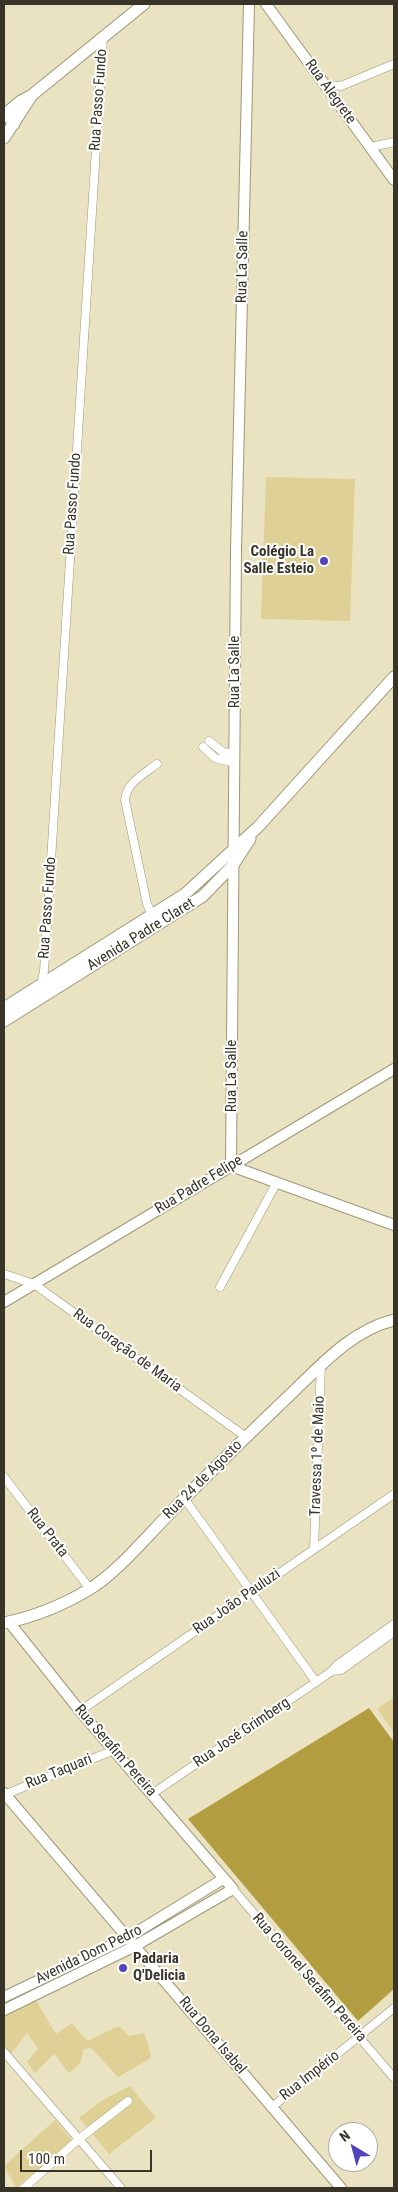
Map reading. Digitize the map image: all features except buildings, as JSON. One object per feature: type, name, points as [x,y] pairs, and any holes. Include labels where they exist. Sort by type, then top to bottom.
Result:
[{"type":"main road","points":[[14,124],[8,116],[4,115],[21,100],[32,95],[144,4]]},
{"type":"main road","points":[[4,138],[32,95]]},
{"type":"main road","name":"Avenida Padre Claret","points":[[4,1021],[20,1005],[46,985],[152,916],[200,882],[258,827],[394,678]]},
{"type":"main road","name":"Avenida Padre Claret","points":[[46,985],[203,896],[234,865],[258,827]]},
{"type":"main road","name":"Avenida Padre Claret","points":[[4,1008],[20,1005]]},
{"type":"main road","name":"Rua 24 de Agosto","points":[[6,1623],[60,1605],[90,1589],[122,1562],[246,1437],[351,1339],[370,1328],[394,1320]]},
{"type":"street","name":"Rua La Salle","points":[[231,1166],[236,549],[249,4]]},
{"type":"street","name":"Rua Alegrete","points":[[266,4],[394,180]]},
{"type":"street","name":"Rua Passo Fundo","points":[[46,985],[102,38]]},
{"type":"street","points":[[326,85],[341,86],[394,64]]},
{"type":"street","points":[[371,148],[394,142]]},
{"type":"street","points":[[210,740],[234,759]]},
{"type":"street","points":[[203,747],[215,758],[234,759]]},
{"type":"street","points":[[152,916],[147,904],[125,800],[126,791],[131,784],[157,764]]},
{"type":"street","name":"Rua Padre Felipe","points":[[4,1302],[394,1069]]},
{"type":"street","points":[[231,1166],[394,1225]]},
{"type":"street","points":[[220,1287],[276,1182]]},
{"type":"street","name":"Rua Coração de Maria","points":[[4,1274],[34,1284],[246,1437]]},
{"type":"street","name":"Travessa 1º de Maio","points":[[314,1548],[322,1365]]},
{"type":"street","name":"Rua Prata","points":[[4,1477],[90,1589]]},
{"type":"street","name":"Rua João Pauluzi","points":[[80,1710],[394,1494]]},
{"type":"street","points":[[184,1498],[316,1682]]},
{"type":"street","name":"Rua Serafim Pereira","points":[[6,1623],[223,1878]]},
{"type":"street","name":"Rua José Grimberg","points":[[152,1794],[332,1671],[337,1665],[394,1624]]},
{"type":"street","name":"Rua José Grimberg","points":[[332,1671],[341,1670],[394,1632]]},
{"type":"street","name":"Rua Taquari","points":[[4,1794],[114,1750]]},
{"type":"street","name":"Rua Dona Isabel","points":[[4,1794],[341,2188]]},
{"type":"street","name":"Rua Coronel Serafim Pereira","points":[[223,1878],[394,2078]]},
{"type":"street","name":"Avenida Dom Pedro","points":[[7,1995],[127,1938],[223,1878]]},
{"type":"street","name":"Avenida Dom Pedro","points":[[4,2010],[135,1946],[232,1888]]},
{"type":"street","points":[[89,1955],[94,1966]]},
{"type":"street","points":[[49,1974],[55,1985]]},
{"type":"street","points":[[7,1995],[15,2004]]},
{"type":"street","name":"Rua Império","points":[[272,2107],[394,2008]]},
{"type":"street","points":[[4,2052],[122,2188]]},
{"type":"street","points":[[24,2188],[79,2139],[128,2101]]},
{"type":"shaded area","points":[[266,477],[355,479],[350,621],[261,619]]},
{"type":"shaded area","points":[[394,1697],[394,1733],[377,1709]]},
{"type":"shaded area","points":[[369,1708],[394,1742],[394,1989],[358,2021],[188,1819]]},
{"type":"shaded area","points":[[35,1999],[56,2034],[72,2023],[87,2041],[119,2026],[129,2036],[144,2033],[151,2058],[118,2077],[91,2048],[84,2049],[80,2064],[69,2073],[54,2054],[35,2073],[27,2062],[38,2049],[27,2033],[11,2054],[4,2046],[4,2010]]},
{"type":"shaded area","points":[[130,2086],[156,2118],[109,2154],[79,2118],[101,2101]]},
{"type":"shaded area","points":[[55,2120],[72,2140],[16,2188],[4,2166]]},
{"type":"place","name":"Colégio La Salle Esteio","points":[[324,561]]},
{"type":"place","name":"Padaria Q'Delicia","points":[[123,1968]]}]
